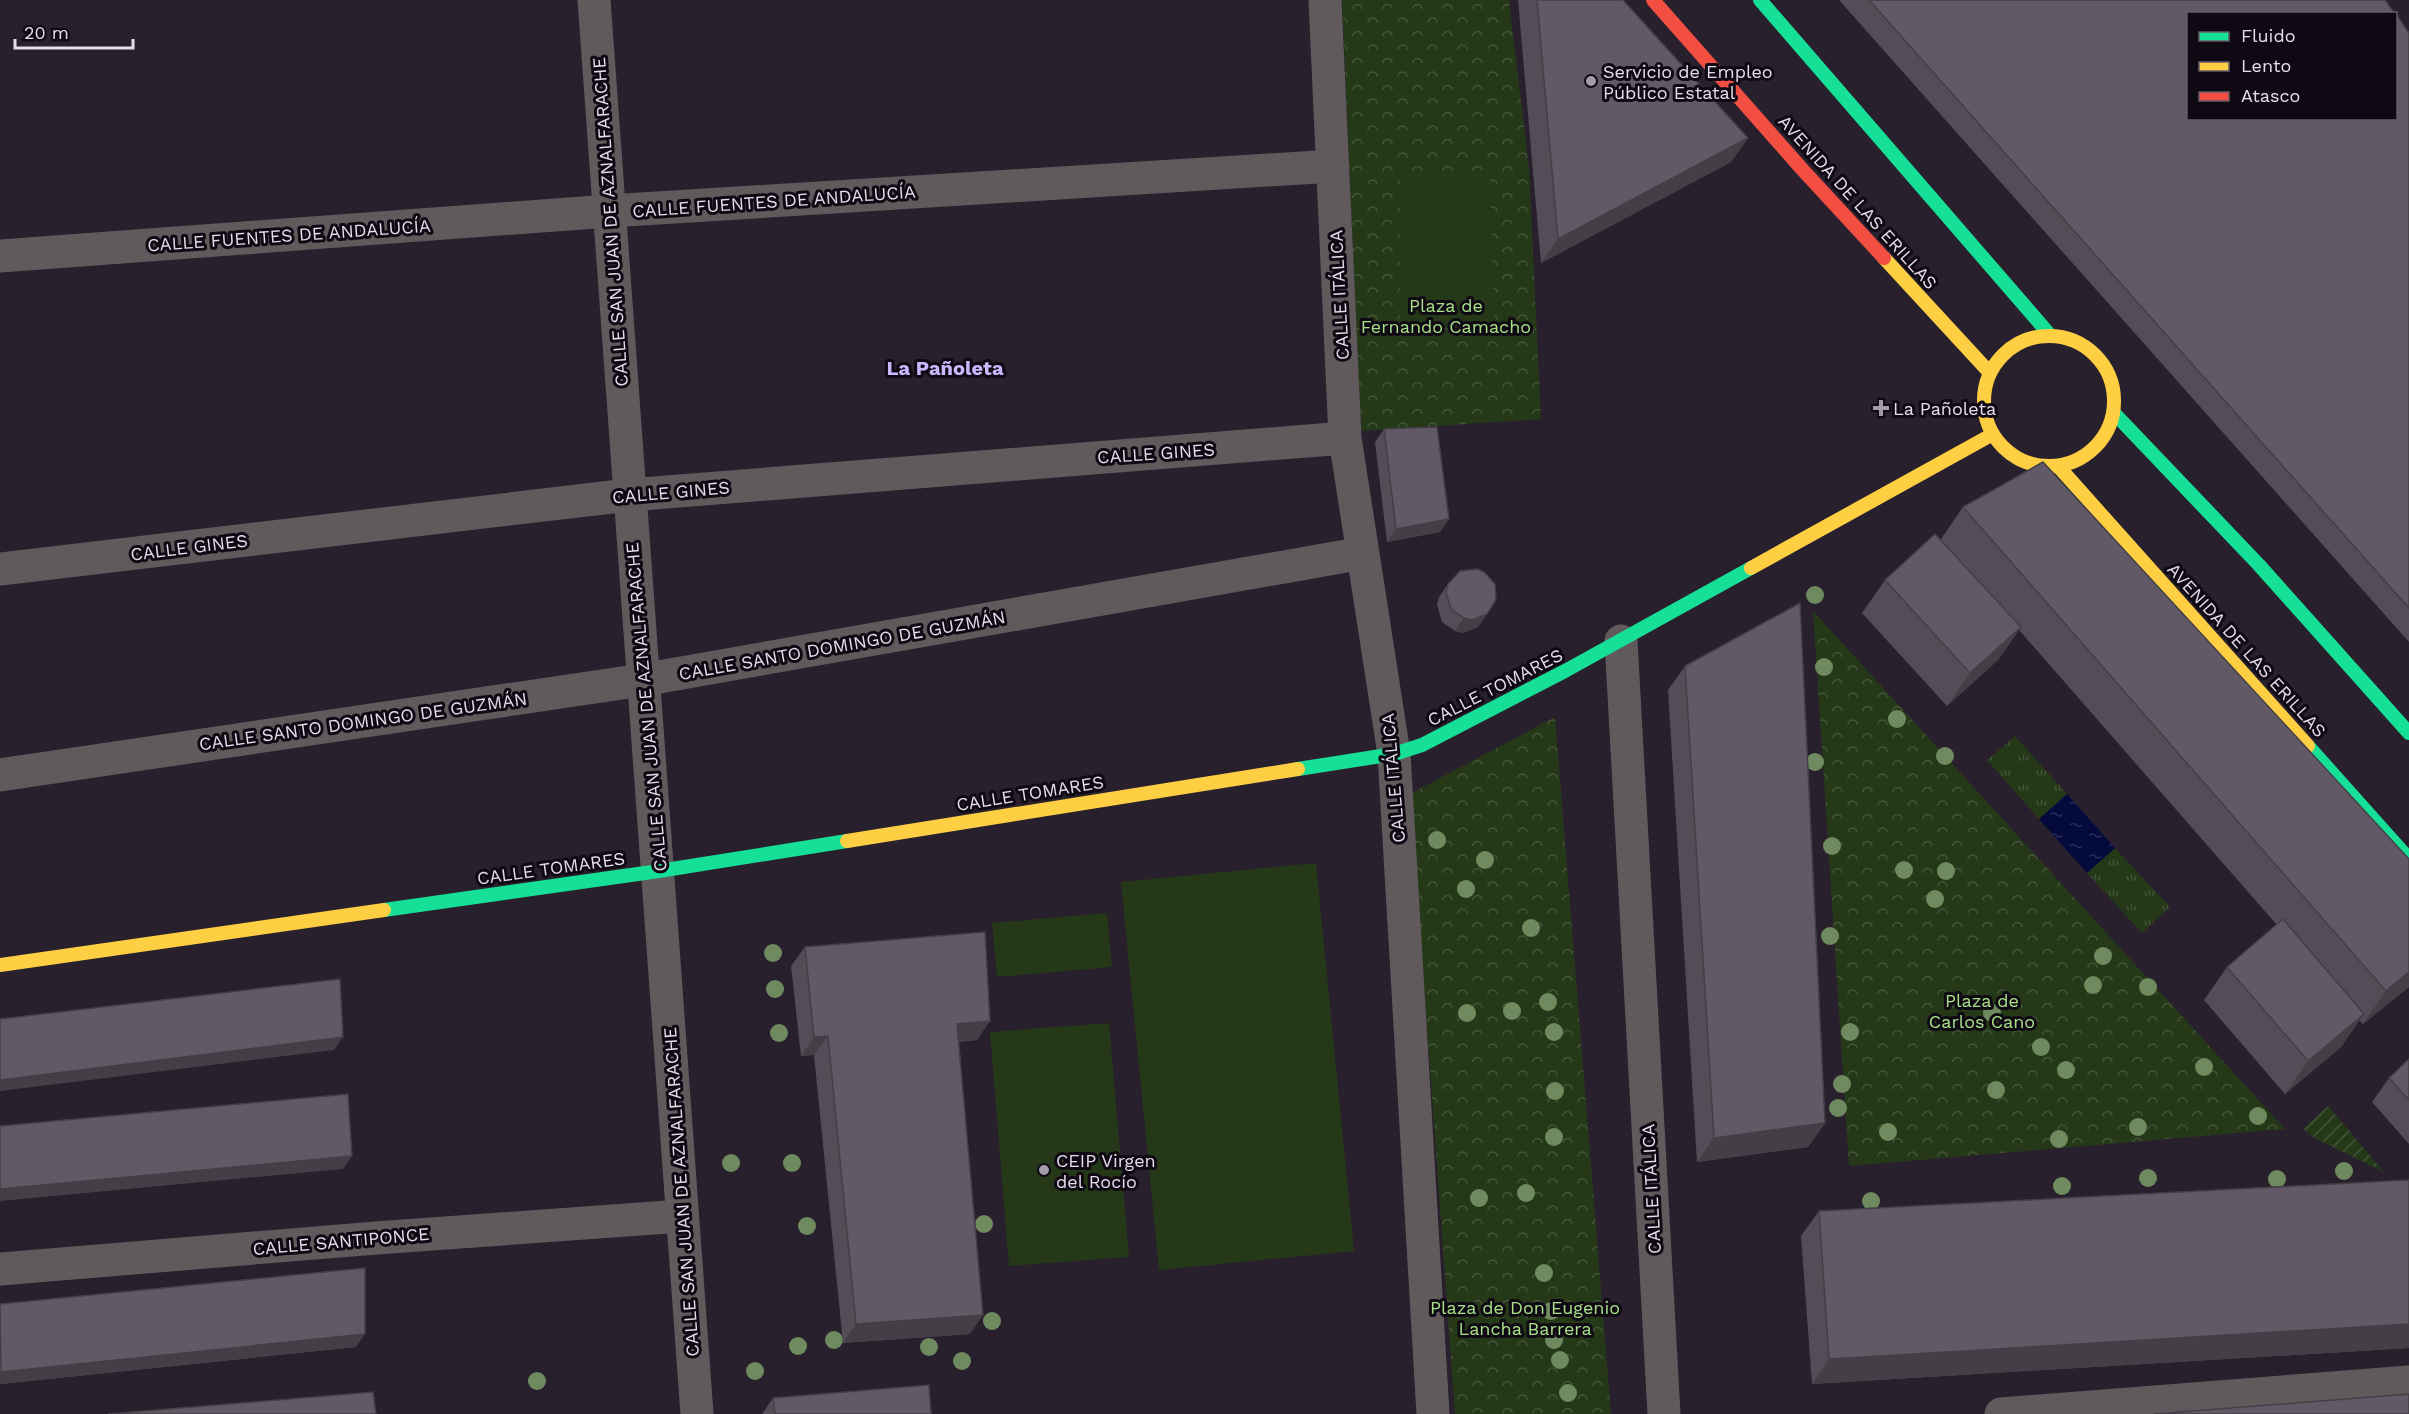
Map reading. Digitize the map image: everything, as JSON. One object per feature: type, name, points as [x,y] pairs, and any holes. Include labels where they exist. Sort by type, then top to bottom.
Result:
[{"type":"street","name":"CALLE SAN JUAN DE AZNALFARACHE","points":[[594,0],[697,1414]]},
{"type":"street","name":"CALLE ITÁLICA","points":[[1325,0],[1345,438],[1394,754],[1433,1414]]},
{"type":"street","name":"AVENIDA DE LAS ERILLAS","points":[[1653,0],[1801,168],[1990,373]]},
{"type":"street","points":[[1760,0],[2050,335]]},
{"type":"street","name":"CALLE FUENTES DE ANDALUCÍA","points":[[0,256],[609,211],[1333,166]]},
{"type":"street","points":[[2050,335],[2072,340],[2092,351],[2100,360],[2107,369],[2114,390],[2114,413],[2107,432],[2095,449],[2078,460],[2058,466],[2039,466],[2020,460],[2005,449],[1993,434],[1985,415],[1984,394],[1990,373],[2000,358],[2015,346],[2031,338],[2050,335]]},
{"type":"street","points":[[2114,413],[2259,565],[2409,733]]},
{"type":"street","name":"CALLE TOMARES","points":[[0,965],[659,871],[1394,754],[1422,745],[1621,641],[1993,434]]},
{"type":"street","name":"CALLE GINES","points":[[0,569],[629,495],[1345,438]]},
{"type":"street","name":"AVENIDA DE LAS ERILLAS","points":[[2058,466],[2409,859]]},
{"type":"street","name":"CALLE SANTO DOMINGO DE GUZMÁN","points":[[0,775],[642,680],[1363,553]]},
{"type":"street","name":"CALLE ITÁLICA","points":[[1621,641],[1664,1414]]},
{"type":"street","name":"CALLE SANTIPONCE","points":[[0,1269],[682,1216]]},
{"type":"street","points":[[2020,1413],[2409,1382]]},
{"type":"green space","name":"Plaza de Fernando Camacho","points":[[1342,0],[1509,0],[1529,168],[1541,419],[1361,431]]},
{"type":"green space","points":[[1490,172],[1494,321],[1400,321],[1400,173]]},
{"type":"green space","name":"Plaza de Carlos Cano","points":[[1813,611],[2285,1129],[1849,1166]]},
{"type":"green space","name":"Plaza de Don Eugenio Lancha Barrera","points":[[1555,717],[1611,1414],[1455,1414],[1410,794]]},
{"type":"green space","points":[[2015,736],[2067,794],[2039,819],[1987,760]]},
{"type":"green space","points":[[2115,848],[2170,907],[2142,933],[2087,873]]},
{"type":"green space","points":[[1316,863],[1354,1251],[1159,1270],[1121,882]]},
{"type":"green space","points":[[1107,913],[1112,967],[997,977],[992,923]]},
{"type":"green space","points":[[1109,1023],[1129,1257],[1009,1266],[990,1032]]},
{"type":"green space","points":[[2328,1106],[2384,1172],[2316,1139],[2303,1129]]},
{"type":"water","points":[[2067,794],[2115,848],[2087,873],[2039,819]]},
{"type":"building","name":"Servicio de Empleo Público Estatal","points":[[1537,0],[1623,0],[1748,138],[1558,239]]},
{"type":"building","points":[[1869,0],[2385,0],[2394,12],[2187,12],[2187,120],[2397,120],[2397,15],[2409,33],[2409,608]]},
{"type":"building","points":[[1437,427],[1449,519],[1396,529],[1384,429]]},
{"type":"building","points":[[2043,462],[2409,859],[2409,972],[2386,991],[1963,507]]},
{"type":"building","points":[[1935,534],[2021,627],[1970,673],[1885,580]]},
{"type":"building","points":[[1477,569],[1484,572],[1495,584],[1496,600],[1487,614],[1472,620],[1464,618],[1451,609],[1446,592],[1448,584],[1460,571]]},
{"type":"building","points":[[1800,603],[1825,1123],[1714,1138],[1685,666]]},
{"type":"building","points":[[2283,919],[2364,1014],[2308,1061],[2227,967]]},
{"type":"building","points":[[985,932],[990,1021],[957,1024],[983,1315],[856,1324],[828,1036],[814,1037],[805,947]]},
{"type":"building","points":[[340,979],[343,1037],[0,1080],[0,1019]]},
{"type":"building","points":[[2409,1059],[2409,1100],[2389,1078]]},
{"type":"building","points":[[348,1094],[352,1156],[0,1189],[0,1126]]},
{"type":"building","points":[[2409,1180],[2409,1324],[1829,1359],[1819,1211]]},
{"type":"building","points":[[365,1268],[365,1334],[1,1372],[0,1304]]},
{"type":"building","points":[[929,1385],[931,1414],[775,1414],[773,1398]]},
{"type":"building","points":[[373,1392],[376,1414],[108,1414]]},
{"type":"building","points":[[2409,1394],[2409,1414],[2154,1414]]},
{"type":"traffic: fast","points":[[1760,0],[2050,335]]},
{"type":"traffic: fast","points":[[2114,413],[2259,565],[2409,733]]},
{"type":"traffic: fast","points":[[1298,769],[1394,754],[1422,745],[1565,671],[1751,568]]},
{"type":"traffic: fast","points":[[2308,746],[2409,859]]},
{"type":"traffic: fast","points":[[384,910],[659,871],[847,841]]},
{"type":"traffic: slow","points":[[1884,258],[1990,373]]},
{"type":"traffic: slow","points":[[2049,336],[2074,341],[2095,355],[2109,376],[2114,401],[2109,426],[2095,447],[2074,461],[2049,466],[2024,461],[2003,447],[1989,426],[1984,401],[1989,376],[2003,355],[2024,341],[2049,336]]},
{"type":"traffic: slow","points":[[1751,568],[1993,434]]},
{"type":"traffic: slow","points":[[2058,466],[2308,746]]},
{"type":"traffic: slow","points":[[847,841],[1298,769]]},
{"type":"traffic: slow","points":[[0,965],[384,910]]},
{"type":"traffic: jam","points":[[1653,0],[1801,168],[1884,258]]},
{"type":"place","name":"Servicio de Empleo Público Estatal","points":[[1591,81]]},
{"type":"place","name":"La Pañoleta","points":[[1881,408]]},
{"type":"place","name":"CEIP Virgen del Rocío","points":[[1044,1170]]},
{"type":"district","name":"La Pañoleta","points":[[945,368]]}]
